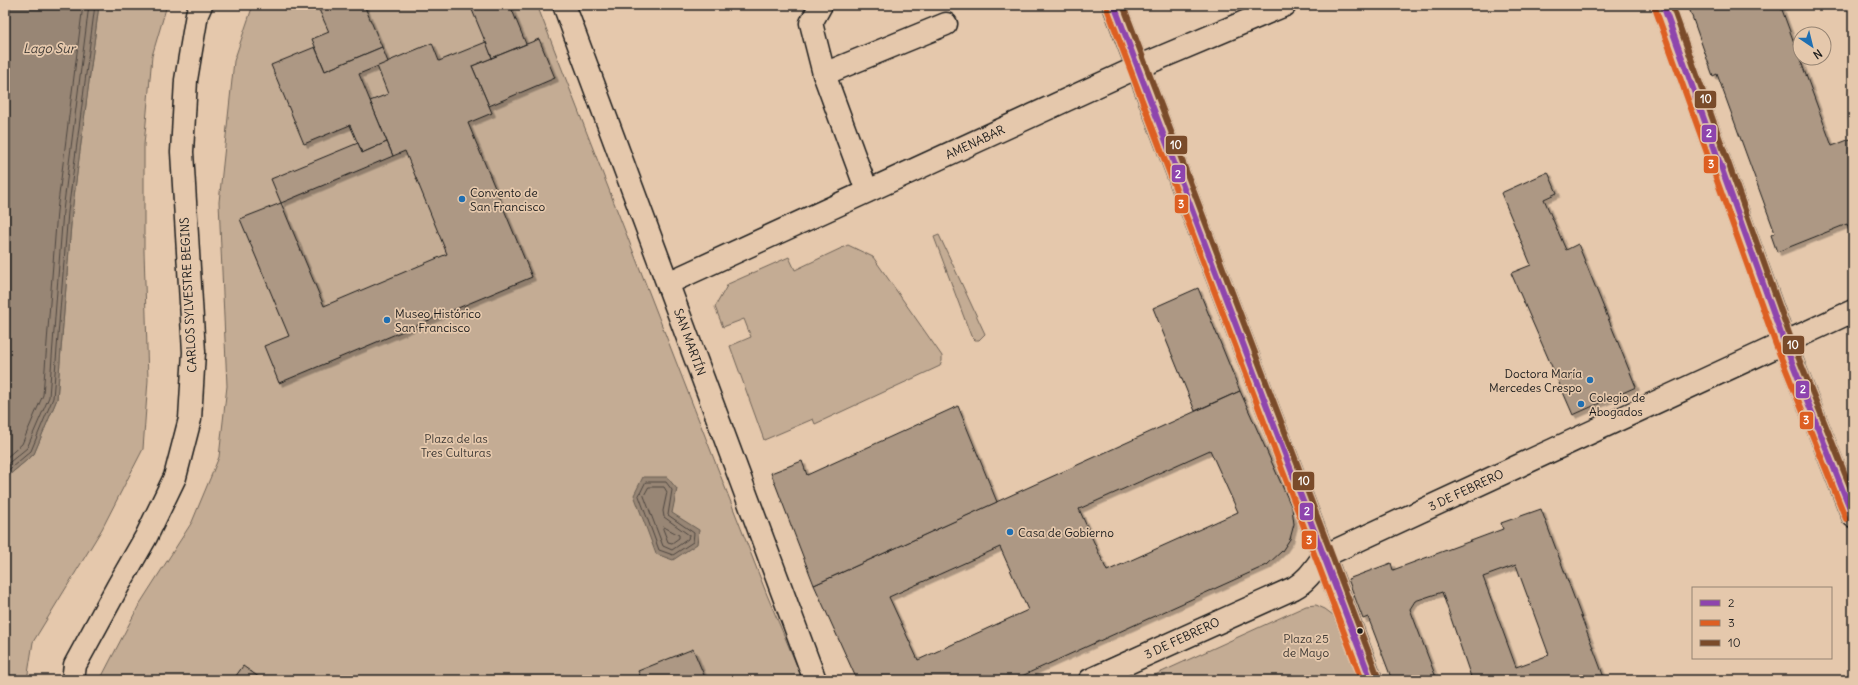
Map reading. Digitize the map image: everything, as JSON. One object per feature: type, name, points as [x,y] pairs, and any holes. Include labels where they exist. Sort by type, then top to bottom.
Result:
[{"type":"street","name":"CARLOS SYLVESTRE BEGINS","points":[[73,680],[76,665],[146,537],[175,477],[190,419],[194,352],[182,152],[186,80],[197,14],[201,5]]},
{"type":"street","name":"SAN MARTÍN","points":[[564,5],[815,680]]},
{"type":"street","points":[[821,5],[811,23],[824,74],[867,191]]},
{"type":"street","points":[[1114,5],[1372,680]]},
{"type":"street","name":"AMENABAR","points":[[668,283],[1138,67],[1285,5]]},
{"type":"street","points":[[1663,5],[1784,342],[1853,516]]},
{"type":"street","points":[[824,74],[946,24]]},
{"type":"street","name":"3 DE FEBRERO","points":[[1090,680],[1294,588],[1303,583],[1311,575],[1324,556],[1853,311]]},
{"type":"green space","points":[[99,5],[167,5],[152,56],[144,145],[144,251],[148,380],[143,449],[102,529],[33,642],[27,680],[5,680],[5,482],[8,476],[34,454],[57,399],[72,212]]},
{"type":"green space","name":"Plaza de las Tres Culturas","points":[[253,5],[537,5],[767,595],[803,680],[100,680],[139,605],[192,522],[219,457],[227,386],[219,202],[234,61]]},
{"type":"green space","points":[[939,235],[985,334],[979,340],[975,340],[971,336],[934,237]]},
{"type":"green space","points":[[848,245],[873,257],[942,356],[940,366],[815,424],[813,419],[764,440],[730,346],[751,337],[744,319],[723,327],[715,307],[728,284],[789,257],[795,270]]},
{"type":"green space","name":"Plaza 25 de Mayo","points":[[1316,605],[1333,615],[1359,680],[1144,680],[1306,606]]},
{"type":"water","name":"Lago Sur","points":[[5,5],[99,5],[72,212],[57,399],[34,454],[8,476],[5,482]]},
{"type":"water","points":[[643,477],[667,477],[677,489],[672,513],[699,530],[697,544],[673,560],[656,554],[634,495]]},
{"type":"building","points":[[317,5],[364,5],[382,47],[325,71],[312,39],[329,32]]},
{"type":"building","points":[[470,5],[510,5],[526,44],[492,58]]},
{"type":"building","points":[[1688,5],[1785,5],[1781,7],[1792,37],[1792,66],[1803,66],[1832,146],[1853,138],[1853,241],[1847,224],[1777,252],[1771,235],[1775,233],[1717,74],[1713,76]]},
{"type":"building","points":[[539,39],[555,78],[489,106],[472,66]]},
{"type":"building","points":[[486,42],[492,58],[472,66],[492,113],[468,123],[532,277],[279,383],[264,346],[289,336],[240,219],[281,203],[324,306],[447,254],[405,151],[393,156],[370,101],[388,94],[377,66],[432,43],[439,61]]},
{"type":"building","points":[[315,47],[325,71],[382,47],[388,62],[359,74],[387,142],[362,153],[350,125],[304,144],[271,65]]},
{"type":"building","points":[[387,142],[393,156],[281,203],[271,179],[358,143],[362,153]]},
{"type":"building","points":[[1548,172],[1557,193],[1544,199],[1566,250],[1578,244],[1636,387],[1573,415],[1511,273],[1531,265],[1501,193]]},
{"type":"building","points":[[1198,288],[1240,391],[1195,411],[1153,308]]},
{"type":"building","name":"Casa de Gobierno","points":[[1240,391],[1292,508],[1294,524],[1290,539],[1282,551],[1267,565],[1013,680],[857,680],[814,585]],"holes":[[[1210,450],[1238,512],[1107,571],[1079,509]],[[1000,547],[1028,610],[918,660],[889,597]]]},
{"type":"building","points":[[958,406],[997,502],[814,585],[771,473],[802,461],[807,475]]},
{"type":"building","points":[[1541,509],[1605,680],[1520,680],[1519,677],[1512,680],[1472,680],[1442,592],[1415,601],[1410,609],[1437,680],[1392,680],[1368,617],[1363,619],[1348,579],[1391,563],[1393,570],[1503,529],[1501,523]],"holes":[[[1516,565],[1549,655],[1516,667],[1483,577]]]},
{"type":"building","points":[[693,649],[706,680],[642,680],[638,671]]},
{"type":"building","points":[[243,666],[263,680],[233,680]]},
{"type":"transit line","name":"2","points":[[1114,5],[1371,680]]},
{"type":"transit line","name":"10","points":[[1123,5],[1378,677]]},
{"type":"transit line","name":"2","points":[[1663,5],[1784,342],[1853,516]]},
{"type":"transit line","name":"10","points":[[1672,5],[1791,339],[1853,494]]},
{"type":"transit line","name":"3","points":[[1107,8],[1362,680]]},
{"type":"transit line","name":"3","points":[[1655,8],[1776,345],[1846,519]]},
{"type":"place","name":"Convento de San Francisco","points":[[462,199]]},
{"type":"place","name":"Museo Histórico San Francisco","points":[[387,320]]},
{"type":"place","name":"Doctora María Mercedes Crespo","points":[[1590,380]]},
{"type":"place","name":"Colegio de Abogados","points":[[1581,404]]},
{"type":"place","name":"Casa de Gobierno","points":[[1010,532]]}]
